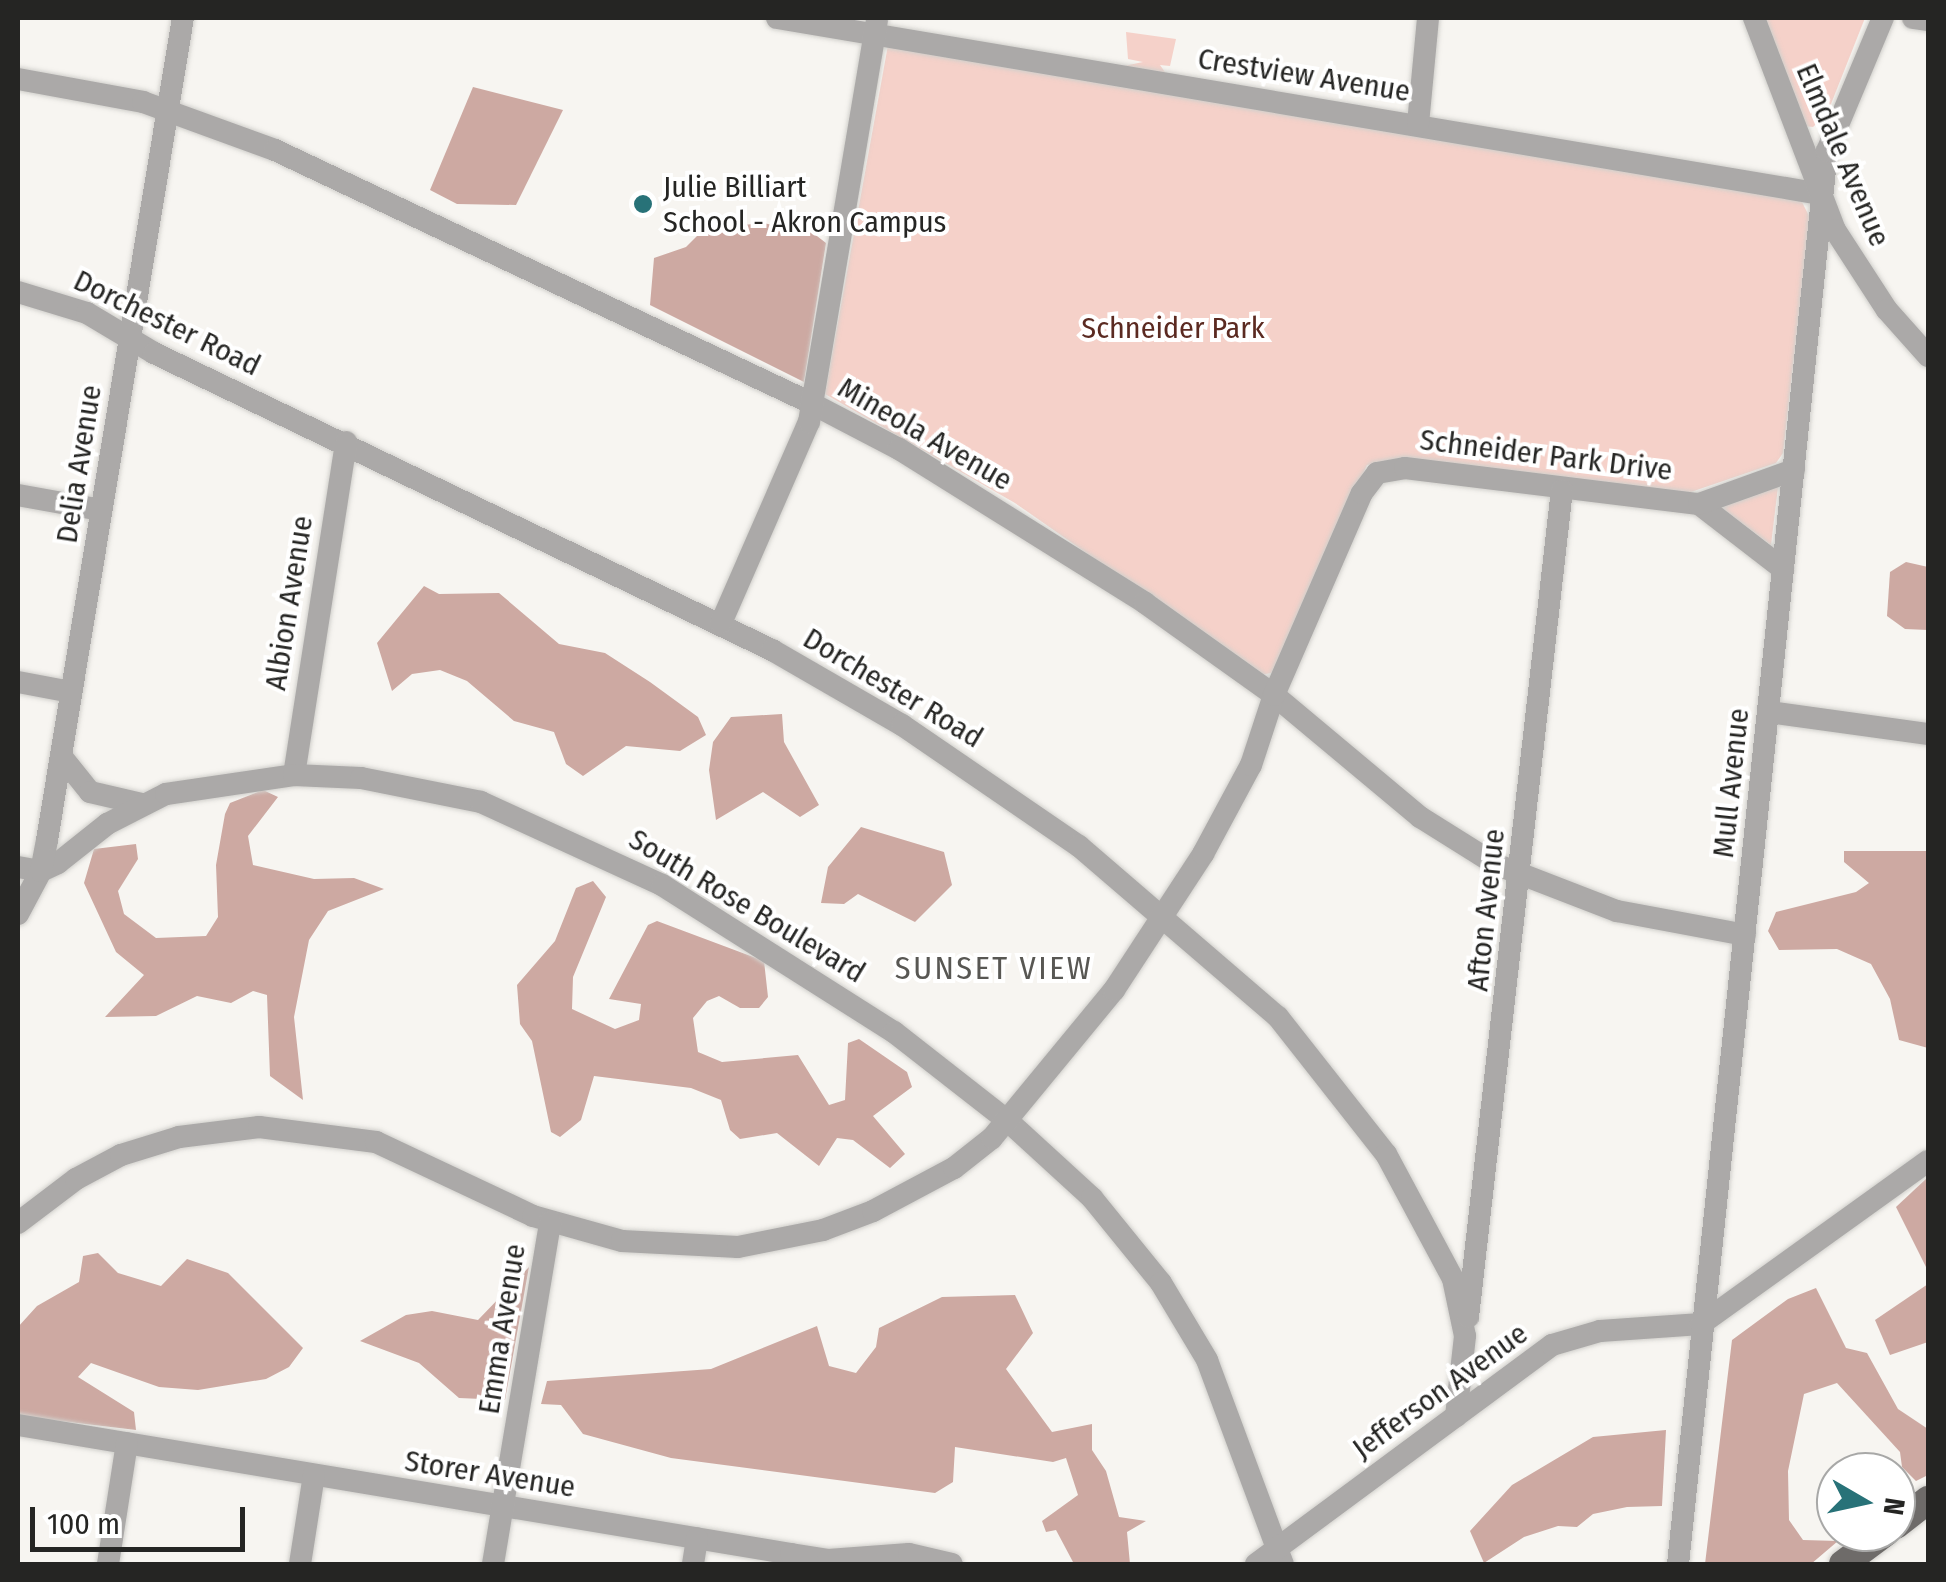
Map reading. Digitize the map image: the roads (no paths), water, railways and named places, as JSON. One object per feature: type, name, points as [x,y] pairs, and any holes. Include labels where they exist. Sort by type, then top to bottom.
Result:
[{"type":"street","name":"Delia Avenue","points":[[18,914],[61,756],[183,18]]},
{"type":"street","name":"Crestview Avenue","points":[[777,18],[876,25],[1821,194]]},
{"type":"street","points":[[1418,124],[1428,18]]},
{"type":"street","name":"Elmdale Avenue","points":[[1754,18],[1847,252],[1928,356]]},
{"type":"street","name":"Mull Avenue","points":[[1678,1564],[1821,194],[1827,151],[1883,18]]},
{"type":"street","points":[[1913,18],[1928,20]]},
{"type":"street","points":[[721,624],[786,480],[812,403],[876,25]]},
{"type":"street","name":"Mineola Avenue","points":[[18,79],[168,109],[328,172],[812,403],[1068,553],[1274,695],[1420,816],[1521,876],[1617,911],[1746,935]]},
{"type":"street","name":"Dorchester Road","points":[[18,292],[68,304],[130,339],[721,624],[956,760],[1164,915],[1278,1017],[1364,1122],[1430,1230],[1453,1279],[1465,1336],[1456,1416]]},
{"type":"street","name":"Albion Avenue","points":[[294,775],[346,442]]},
{"type":"street","name":"Schneider Park Drive","points":[[1274,695],[1362,492],[1382,470],[1699,504],[1794,470]]},
{"type":"street","name":"Afton Avenue","points":[[1465,1336],[1521,876],[1562,490]]},
{"type":"street","points":[[18,494],[102,510]]},
{"type":"street","name":"Schneider Park Drive","points":[[1699,504],[1783,568]]},
{"type":"street","points":[[18,682],[72,692]]},
{"type":"street","points":[[18,1222],[122,1155],[179,1137],[259,1127],[376,1142],[550,1222],[666,1247],[738,1247],[796,1237],[850,1221],[924,1186],[1008,1121],[1068,1052],[1164,915],[1251,765],[1274,695]]},
{"type":"street","points":[[1769,712],[1928,734]]},
{"type":"street","points":[[61,756],[90,792],[142,804]]},
{"type":"street","name":"South Rose Boulevard","points":[[29,869],[142,804],[191,787],[294,775],[439,791],[566,836],[810,974],[1008,1121],[1092,1198],[1174,1304],[1237,1428],[1281,1556]]},
{"type":"street","points":[[1702,1324],[1928,1161]]},
{"type":"street","name":"Emma Avenue","points":[[494,1564],[550,1222]]},
{"type":"street","name":"Jefferson Avenue","points":[[1256,1564],[1281,1556],[1456,1416],[1563,1340],[1633,1326],[1702,1324]]},
{"type":"street","name":"Storer Avenue","points":[[18,1426],[828,1560],[909,1554],[952,1564]]},
{"type":"street","points":[[108,1564],[127,1444]]},
{"type":"street","points":[[300,1564],[314,1475]]},
{"type":"street","points":[[693,1564],[697,1538]]},
{"type":"place","name":"Julie Billiart School - Akron Campus","points":[[643,204]]},
{"type":"district","name":"SUNSET VIEW","points":[[994,968]]},
{"type":"park label","name":"Schneider Park","points":[[1173,328]]}]
